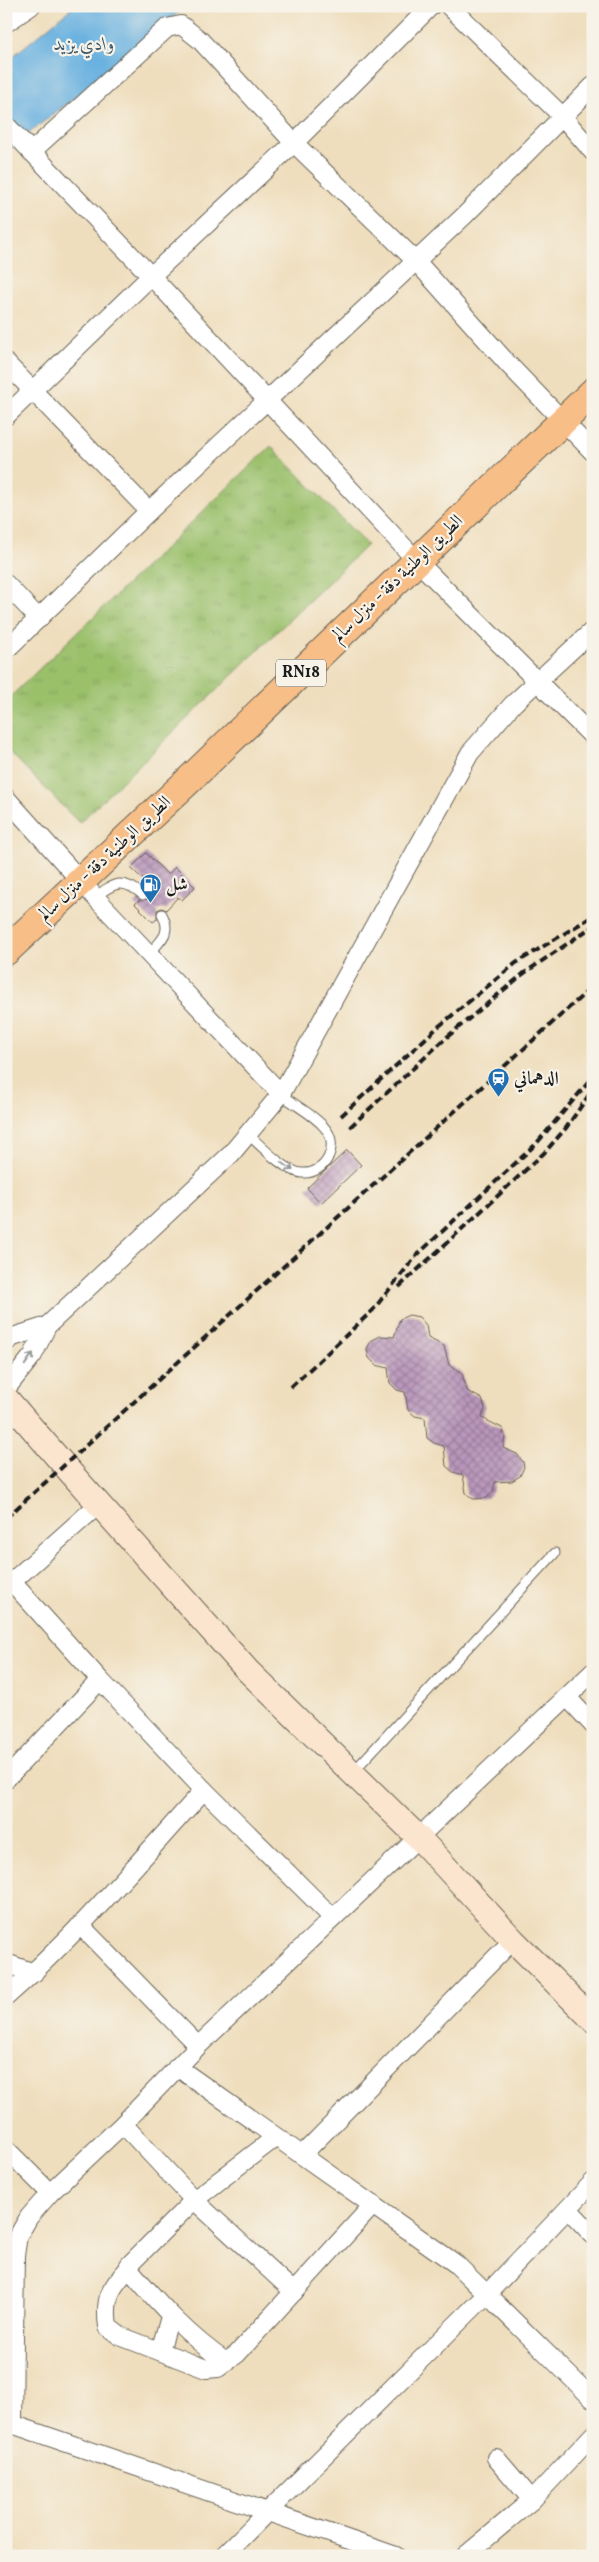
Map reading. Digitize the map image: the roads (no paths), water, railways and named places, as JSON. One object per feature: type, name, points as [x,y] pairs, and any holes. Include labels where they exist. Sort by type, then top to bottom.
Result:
[{"type":"main road","name":"الطريق الوطنية دقة - منزل سالم","points":[[6,951],[89,889],[417,560],[593,392]]},
{"type":"main road","points":[[6,1398],[247,1670],[419,1838],[513,1940],[593,2020]]},
{"type":"street","points":[[6,23],[31,6]]},
{"type":"street","points":[[6,416],[151,276],[294,143],[431,6]]},
{"type":"street","points":[[449,6],[562,116],[593,152]]},
{"type":"street","points":[[28,148],[167,28],[181,25],[200,40],[294,143],[416,261],[593,452]]},
{"type":"street","points":[[6,650],[149,511],[268,402],[416,261],[593,86]]},
{"type":"street","points":[[6,125],[151,276],[417,560],[593,737]]},
{"type":"street","points":[[6,363],[149,511]]},
{"type":"street","points":[[6,584],[39,619]]},
{"type":"street","points":[[6,1389],[33,1355],[47,1326],[249,1135],[281,1094],[470,753],[514,704],[593,630]]},
{"type":"street","points":[[6,798],[281,1094]]},
{"type":"street","points":[[6,1342],[13,1337],[47,1326]]},
{"type":"street","points":[[99,1504],[9,1584],[204,1790],[334,1918]]},
{"type":"street","points":[[396,2556],[10,2424],[15,2255],[18,2236],[29,2217],[50,2193],[123,2124],[198,2046],[593,1672]]},
{"type":"street","points":[[6,1779],[100,1680]]},
{"type":"street","points":[[567,1697],[593,1725]]},
{"type":"street","points":[[6,1997],[34,1972],[80,1925],[204,1790]]},
{"type":"street","points":[[80,1925],[198,2046]]},
{"type":"street","points":[[302,2155],[513,1940]]},
{"type":"street","points":[[6,1963],[34,1972]]},
{"type":"street","points":[[177,2067],[456,2264],[488,2293],[593,2399]]},
{"type":"street","points":[[123,2124],[194,2200],[294,2292]]},
{"type":"street","points":[[276,2137],[194,2200],[131,2262],[129,2268],[112,2286],[106,2316],[108,2327],[120,2336],[160,2352],[206,2369],[218,2368],[237,2354],[373,2205]]},
{"type":"street","points":[[6,2149],[50,2193]]},
{"type":"street","points":[[222,2556],[488,2293],[593,2182]]},
{"type":"street","points":[[568,2209],[593,2235]]},
{"type":"street","points":[[129,2268],[170,2317],[226,2362]]},
{"type":"street","points":[[160,2352],[170,2317]]},
{"type":"street","points":[[466,2556],[532,2500],[593,2435]]},
{"type":"street","points":[[496,2458],[532,2500]]},
{"type":"lane","points":[[89,889],[121,883],[134,887],[143,896]]},
{"type":"lane","points":[[150,953],[166,933],[167,924],[162,914]]},
{"type":"lane","points":[[249,1135],[292,1170],[302,1173],[313,1172],[326,1162],[332,1147],[330,1136],[325,1127],[281,1094]]},
{"type":"lane","points":[[352,1774],[555,1553]]},
{"type":"water","name":"وادي يزيد","points":[[74,6],[185,6],[137,49],[15,144],[6,155],[6,62]]},
{"type":"railway","points":[[341,1116],[438,1027],[516,963],[593,916]]},
{"type":"railway","points":[[350,1127],[447,1037],[523,974],[593,926]]},
{"type":"railway","points":[[6,1518],[593,986]]},
{"type":"railway","points":[[291,1387],[373,1310],[416,1256],[536,1144],[593,1077]]},
{"type":"railway","points":[[399,1287],[544,1153],[566,1128],[593,1089]]},
{"type":"place","name":"شل","points":[[150,904]]},
{"type":"place","name":"الدهماني","points":[[498,1098]]}]
